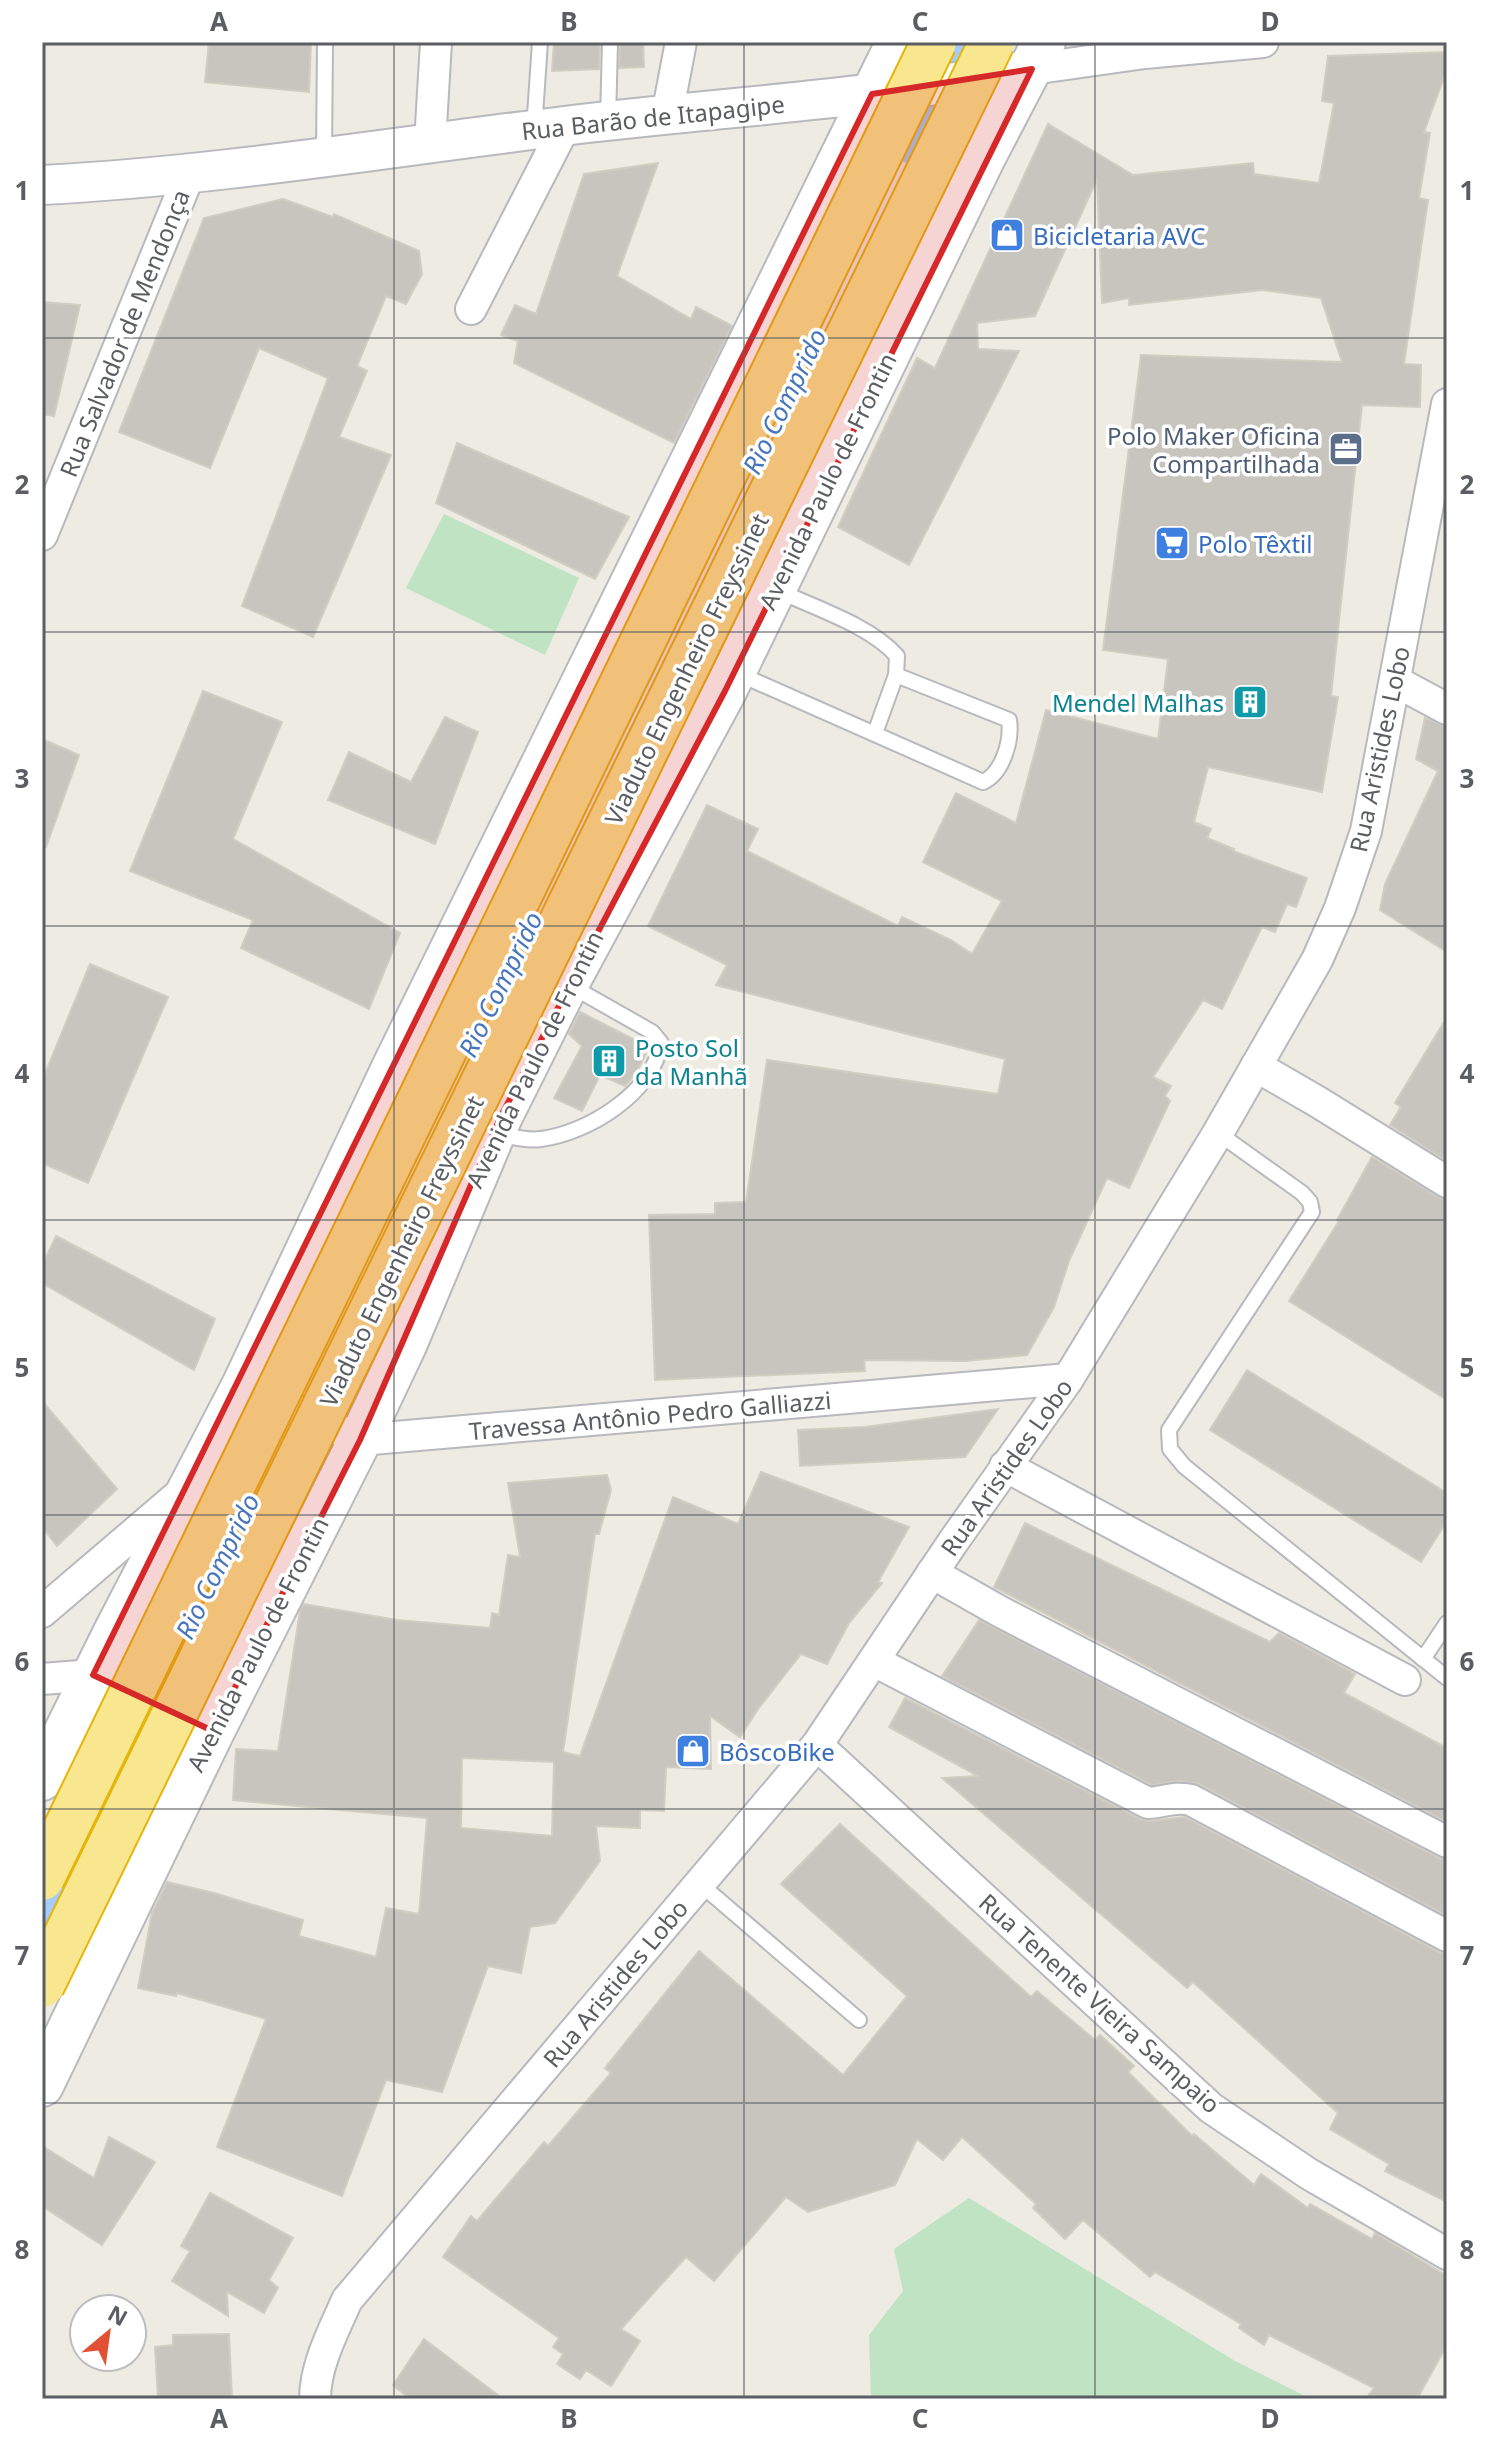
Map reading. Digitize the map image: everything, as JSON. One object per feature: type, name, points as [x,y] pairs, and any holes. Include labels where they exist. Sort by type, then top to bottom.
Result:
[{"type":"highway","name":"Viaduto Engenheiro Freyssinet","points":[[42,1878],[934,42]]},
{"type":"highway","name":"Viaduto Engenheiro Freyssinet","points":[[42,1985],[992,42]]},
{"type":"main road","points":[[42,1779],[243,1386],[394,1066],[898,42]]},
{"type":"main road","name":"Avenida Paulo de Frontin","points":[[42,2085],[405,1345],[497,1124],[567,984],[730,682],[1034,60]]},
{"type":"main road","points":[[607,632],[730,682]]},
{"type":"main road","points":[[394,1066],[497,1124]]},
{"type":"main road","points":[[93,1675],[213,1731]]},
{"type":"street","points":[[430,143],[436,42]]},
{"type":"street","points":[[667,115],[681,42]]},
{"type":"street","name":"Rua Barão de Itapagipe","points":[[42,185],[189,175],[550,128],[874,94],[1034,60],[1263,42]]},
{"type":"street","points":[[471,309],[550,128]]},
{"type":"street","name":"Rua Salvador de Mendonça","points":[[42,535],[189,175]]},
{"type":"street","name":"Rua Aristides Lobo","points":[[315,2399],[315,2387],[328,2345],[347,2300],[817,1745],[1005,1466],[1068,1379],[1218,1133],[1317,960],[1340,908],[1366,831],[1447,404]]},
{"type":"street","points":[[1395,681],[1447,709]]},
{"type":"street","points":[[1256,1066],[1447,1182]]},
{"type":"street","name":"Travessa Antônio Pedro Galliazzi","points":[[243,1386],[360,1440],[1068,1379]]},
{"type":"street","points":[[1005,1466],[1414,1670]]},
{"type":"street","points":[[42,1612],[190,1486]]},
{"type":"street","points":[[932,1573],[999,1611],[1447,1842]]},
{"type":"street","points":[[874,1661],[1148,1803],[1178,1797],[1191,1800],[1447,1936]]},
{"type":"street","points":[[42,1679],[93,1675]]},
{"type":"street","name":"Rua Tenente Vieira Sampaio","points":[[817,1745],[1211,2108],[1309,2174],[1447,2254]]},
{"type":"lane","points":[[324,156],[325,42]]},
{"type":"lane","points":[[540,42],[550,128]]},
{"type":"lane","points":[[608,122],[610,42]]},
{"type":"lane","points":[[775,589],[847,623],[887,645],[897,656],[896,675],[875,733]]},
{"type":"lane","points":[[730,682],[875,733],[983,782],[992,778],[1000,767],[1011,730],[1009,720],[896,675]]},
{"type":"lane","points":[[497,1124],[537,1140],[556,1136],[595,1120],[626,1102],[640,1087],[660,1053],[661,1043],[652,1032],[567,984]]},
{"type":"lane","points":[[1218,1133],[1302,1193],[1310,1202],[1312,1212],[1169,1430],[1170,1449],[1184,1466],[1414,1670],[1447,1678]]},
{"type":"lane","points":[[1414,1670],[1447,1623]]},
{"type":"lane","points":[[699,1883],[859,2020]]},
{"type":"highlighted area","points":[[1032,69],[725,691],[501,1116],[360,1440],[213,1731],[93,1675],[872,94]]},
{"type":"green space","points":[[444,514],[579,578],[545,655],[406,588]]},
{"type":"green space","points":[[969,2198],[1235,2361],[1311,2399],[871,2399],[869,2335],[903,2291],[894,2249]]},
{"type":"building","points":[[209,42],[311,42],[309,92],[205,82]]},
{"type":"building","points":[[554,42],[600,42],[599,69],[552,71]]},
{"type":"building","points":[[620,42],[643,42],[644,67],[619,68]]},
{"type":"building","points":[[1447,52],[1447,69],[1424,132],[1430,133],[1419,198],[1428,200],[1404,364],[1421,365],[1420,407],[1362,405],[1331,696],[1338,697],[1322,792],[1208,767],[1194,822],[1211,829],[1207,838],[1233,851],[1307,878],[1296,907],[1287,904],[1275,932],[1262,927],[1222,1009],[1203,1000],[1153,1077],[1171,1086],[1165,1096],[1170,1101],[1129,1188],[1107,1178],[1069,1261],[1054,1307],[1027,1355],[965,1361],[864,1360],[865,1371],[655,1380],[649,1215],[715,1214],[715,1203],[746,1202],[767,1060],[998,1094],[1005,1059],[716,985],[727,965],[648,926],[707,805],[758,829],[747,851],[898,926],[902,917],[951,940],[972,954],[1002,901],[923,862],[956,793],[1016,823],[1046,710],[1158,739],[1168,659],[1103,650],[1141,355],[1342,362],[1321,298],[1263,290],[1129,305],[1129,298],[1102,303],[1097,179],[1035,316],[977,323],[978,349],[1019,351],[909,565],[838,527],[917,358],[935,368],[1048,124],[1133,175],[1253,163],[1254,174],[1319,183],[1334,103],[1322,101],[1328,56]]},
{"type":"building","points":[[658,163],[617,276],[691,319],[696,307],[732,326],[674,443],[514,363],[518,341],[501,335],[515,305],[536,314],[584,174]]},
{"type":"building","points":[[283,199],[333,217],[334,214],[419,251],[422,274],[406,304],[386,296],[357,366],[367,371],[339,437],[391,455],[313,637],[242,606],[328,378],[259,348],[210,468],[119,432],[204,218]]},
{"type":"building","points":[[42,302],[80,305],[54,416],[42,414]]},
{"type":"building","points":[[457,443],[629,517],[595,579],[436,503]]},
{"type":"building","points":[[203,691],[282,722],[233,839],[400,933],[369,1009],[241,948],[253,920],[130,871]]},
{"type":"building","points":[[445,717],[478,732],[435,844],[328,800],[349,752],[411,782]]},
{"type":"building","points":[[1425,718],[1447,727],[1447,952],[1380,910],[1385,884],[1438,771],[1416,759]]},
{"type":"building","points":[[42,739],[79,755],[46,847],[42,846]]},
{"type":"building","points":[[90,964],[168,997],[88,1183],[42,1163],[42,1081]]},
{"type":"building","name":"Posto Sol da Manhã","points":[[580,1012],[649,1047],[637,1072],[625,1086],[600,1075],[582,1111],[554,1098],[582,1046],[569,1034]]},
{"type":"building","points":[[1447,1017],[1447,1161],[1390,1125],[1401,1107],[1395,1103]]},
{"type":"building","points":[[1372,1157],[1447,1200],[1447,1400],[1289,1301],[1339,1221]]},
{"type":"building","points":[[56,1236],[215,1319],[194,1370],[42,1283],[42,1266]]},
{"type":"building","points":[[1247,1370],[1447,1493],[1447,1521],[1421,1562],[1210,1430]]},
{"type":"building","points":[[42,1401],[117,1489],[57,1546],[42,1527]]},
{"type":"building","points":[[998,1409],[965,1457],[800,1466],[798,1430],[865,1427]]},
{"type":"building","points":[[761,1472],[909,1527],[878,1582],[882,1583],[849,1623],[827,1664],[801,1654],[740,1737],[710,1716],[711,1769],[666,1767],[664,1811],[640,1810],[640,1828],[596,1826],[600,1861],[555,1923],[530,1927],[521,1973],[488,1966],[442,2092],[386,2080],[342,2196],[217,2147],[266,2019],[177,1993],[176,1996],[138,1988],[152,1913],[167,1882],[303,1920],[299,1936],[376,1957],[386,1908],[419,1914],[427,1818],[233,1800],[236,1749],[278,1751],[300,1611],[304,1604],[397,1620],[490,1628],[492,1613],[499,1615],[508,1555],[520,1557],[508,1483],[607,1475],[611,1490],[599,1534],[595,1534],[563,1752],[580,1756],[673,1497],[738,1524]],"holes":[[[462,1758],[554,1762],[552,1836],[461,1828]]]},
{"type":"building","points":[[1025,1523],[1270,1642],[1279,1633],[1355,1674],[1344,1693],[1447,1748],[1447,1822],[994,1587]]},
{"type":"building","points":[[979,1620],[1447,1860],[1447,1916],[1199,1784],[1179,1781],[1152,1785],[942,1676]]},
{"type":"building","points":[[905,1698],[1140,1819],[1150,1821],[1185,1817],[1447,1954],[1447,2202],[1385,2171],[1389,2164],[1330,2129],[1338,2113],[1193,1982],[1187,1988],[942,1778],[978,1776],[889,1727]]},
{"type":"building","points":[[840,1824],[1031,1997],[1037,1991],[1095,2040],[1100,2035],[1134,2066],[1128,2072],[1192,2136],[1194,2134],[1254,2185],[1261,2174],[1308,2208],[1310,2204],[1372,2239],[1375,2233],[1447,2276],[1447,2345],[1417,2399],[1366,2399],[1374,2388],[1269,2335],[1264,2345],[1239,2328],[1241,2324],[1155,2272],[1150,2277],[1083,2220],[1065,2239],[1033,2208],[1036,2204],[962,2137],[943,2160],[917,2139],[895,2185],[808,2212],[786,2197],[714,2281],[686,2257],[621,2329],[640,2341],[611,2386],[586,2370],[580,2379],[557,2364],[563,2354],[553,2347],[559,2338],[443,2257],[471,2216],[477,2221],[544,2142],[548,2146],[611,2073],[605,2068],[699,1951],[843,2075],[907,1996],[781,1884]]},
{"type":"building","points":[[109,2137],[155,2162],[102,2245],[42,2206],[42,2146],[94,2178]]},
{"type":"building","points":[[210,2193],[293,2238],[269,2280],[278,2288],[264,2313],[227,2292],[228,2316],[172,2281],[190,2251],[181,2246]]},
{"type":"building","points":[[229,2334],[232,2399],[158,2399],[155,2347],[173,2345],[173,2335]]},
{"type":"building","points":[[424,2339],[503,2399],[410,2399],[393,2385]]},
{"type":"waterway","name":"Rio Comprido","points":[[915,131],[958,42]]},
{"type":"waterway","name":"Rio Comprido","points":[[42,1925],[98,1810]]},
{"type":"place","name":"Bicicletaria AVC","points":[[1007,235]]},
{"type":"place","name":"Polo Maker Oficina Compartilhada","points":[[1346,449]]},
{"type":"place","name":"Polo Têxtil","points":[[1172,543]]},
{"type":"place","name":"Mendel Malhas","points":[[1250,702]]},
{"type":"place","name":"Posto Sol da Manhã","points":[[609,1061]]},
{"type":"place","name":"BôscoBike","points":[[693,1751]]}]
